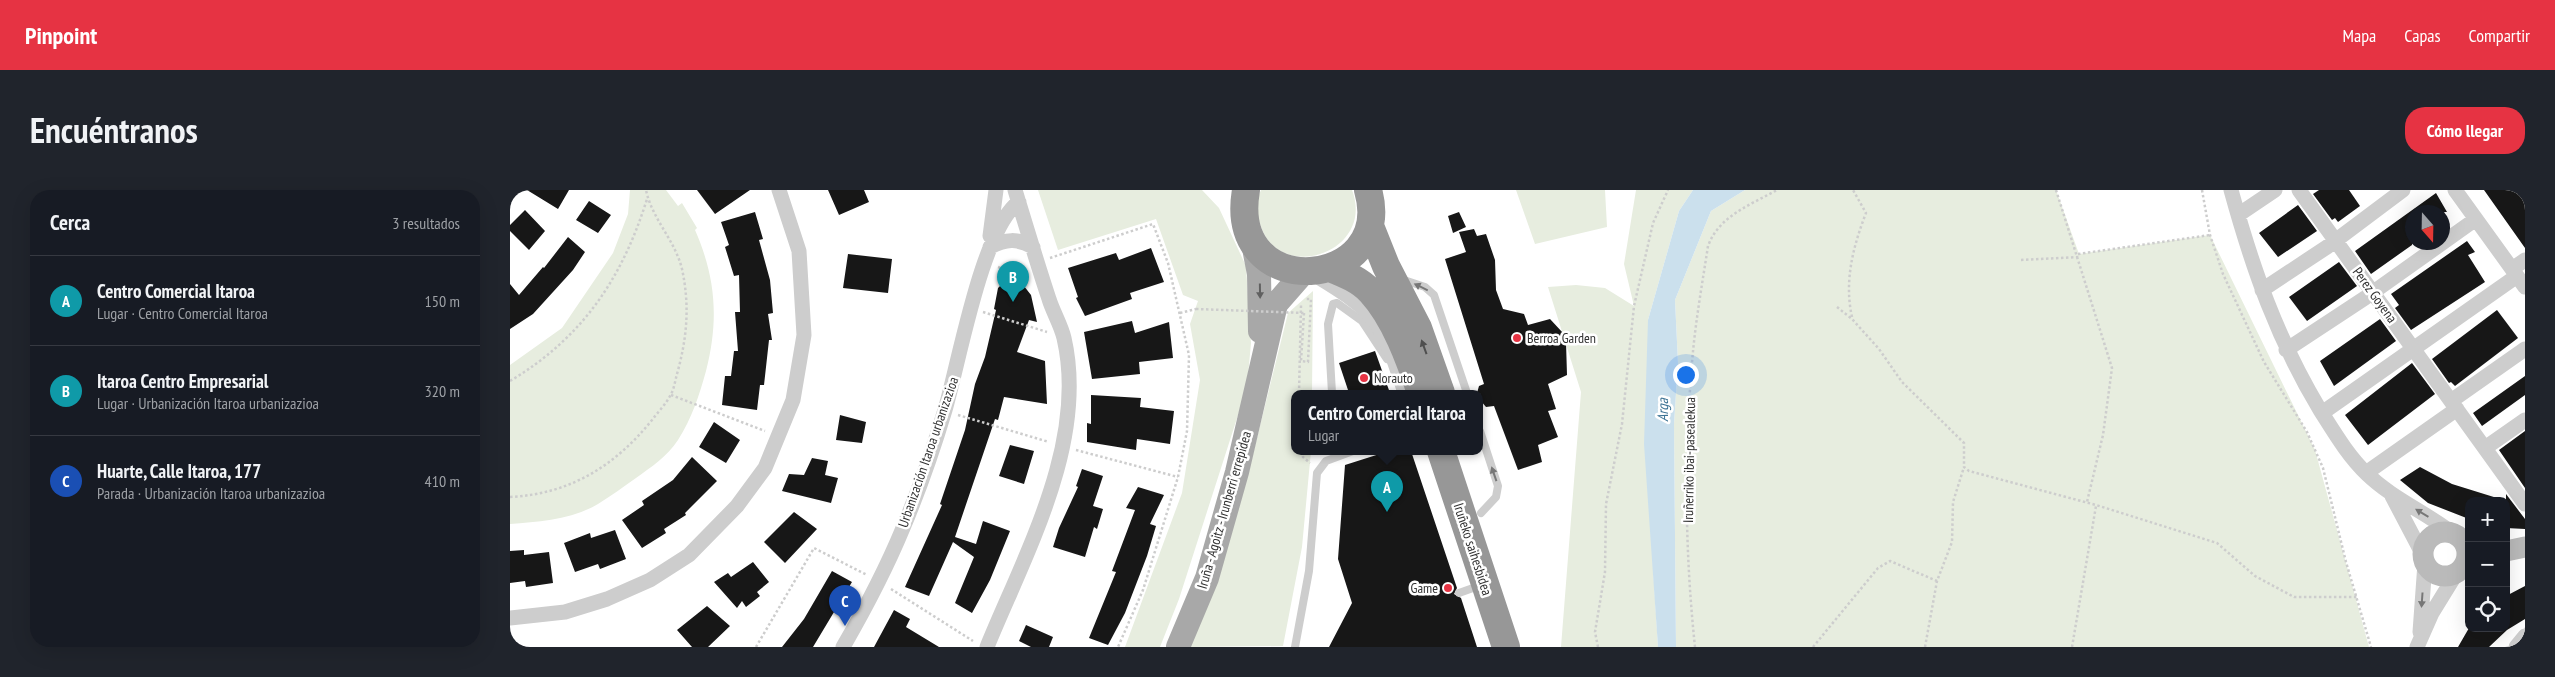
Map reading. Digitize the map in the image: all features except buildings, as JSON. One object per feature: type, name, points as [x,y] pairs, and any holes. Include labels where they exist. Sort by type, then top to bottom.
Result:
[{"type":"highway","points":[[1225,190],[1245,200],[1246,228],[1253,243],[1264,256],[1295,272],[1316,271],[1352,277],[1370,291],[1386,312],[1420,390]]},
{"type":"highway","points":[[1316,271],[1348,259],[1361,244],[1370,226],[1372,202],[1368,190]]},
{"type":"highway","points":[[1370,226],[1391,275],[1418,328],[1440,390]]},
{"type":"highway","name":"Iruñeko saihesbidea","points":[[1442,455],[1506,647]]},
{"type":"highway","name":"Iruñeko saihesbidea","points":[[1461,455],[1524,647]]},
{"type":"main road","name":"Iruña - Agoitz - Irunberri errepidea","points":[[1253,243],[1259,274],[1261,322],[1258,348],[1260,370]]},
{"type":"main road","name":"Iruña - Agoitz - Irunberri errepidea","points":[[1178,647],[1207,578],[1237,472],[1276,304],[1316,271]]},
{"type":"street","points":[[510,618],[565,612],[607,599],[650,580],[689,555],[737,506],[765,468],[780,437],[794,400],[804,335],[799,251],[779,190]]},
{"type":"street","name":"Urbanización Itaroa urbanizazioa","points":[[990,247],[996,190]]},
{"type":"street","points":[[2231,190],[2262,290],[2286,350],[2342,444],[2366,473],[2392,496],[2459,534],[2467,549],[2463,569],[2419,642]]},
{"type":"street","points":[[2238,214],[2275,190]]},
{"type":"street","name":"Perez Goyena","points":[[2299,190],[2331,244],[2374,292],[2485,448],[2519,488],[2525,504]]},
{"type":"street","points":[[2262,290],[2331,244],[2403,190]]},
{"type":"street","points":[[2455,190],[2518,278]]},
{"type":"street","name":"Urbanización Itaroa urbanizazioa","points":[[843,647],[868,604],[903,528],[945,411],[984,262],[1005,216],[1017,196]]},
{"type":"street","name":"Urbanización Itaroa urbanizazioa","points":[[987,647],[1051,490],[1063,446],[1068,409],[1069,371],[1064,337],[1017,196]]},
{"type":"street","points":[[2286,350],[2374,292],[2476,219]]},
{"type":"street","points":[[990,247],[1010,240],[1017,240],[1035,254]]},
{"type":"street","points":[[2322,413],[2518,278],[2525,260]]},
{"type":"street","points":[[1316,271],[1359,304],[1374,320],[1405,390]]},
{"type":"street","points":[[2366,473],[2525,349]]},
{"type":"street","points":[[2485,448],[2525,420]]},
{"type":"street","points":[[1428,455],[1466,591],[1492,647]]},
{"type":"street","points":[[2392,496],[2429,570],[2442,577],[2463,569]]},
{"type":"street","points":[[2419,642],[2423,548],[2431,537],[2444,532],[2459,534]]},
{"type":"street","points":[[2510,538],[2525,539]]},
{"type":"street","points":[[2510,550],[2525,547]]},
{"type":"street","points":[[2516,647],[2525,636]]},
{"type":"lane","points":[[1391,275],[1425,287],[1434,295],[1466,390]]},
{"type":"lane","points":[[1332,390],[1328,324],[1333,304],[1337,303],[1362,321],[1398,374]]},
{"type":"lane","points":[[1481,513],[1496,497],[1498,486],[1483,440]]},
{"type":"lane","points":[[1295,647],[1309,571],[1317,473],[1321,466],[1333,455]]},
{"type":"path","points":[[510,497],[559,490],[592,474],[626,450],[671,395],[686,345],[688,306],[682,267],[670,239],[652,210],[646,190]]},
{"type":"path","points":[[1598,647],[1595,632],[1605,572],[1606,504],[1622,424],[1634,306],[1653,223],[1668,190]]},
{"type":"path","name":"Iruñerriko ibai-pasealekua","points":[[1694,647],[1687,552],[1688,448],[1692,362],[1708,246],[1712,235],[1729,216],[1777,190]]},
{"type":"path","points":[[1852,319],[1847,295],[1853,245],[1866,213],[1853,190]]},
{"type":"path","points":[[2056,190],[2112,368],[2103,435],[2086,502]]},
{"type":"path","points":[[2202,190],[2210,235],[2223,274],[2264,362],[2307,432],[2323,468],[2346,562],[2358,597],[2371,647]]},
{"type":"path","points":[[510,382],[534,367],[564,342],[600,300],[628,252],[647,198]]},
{"type":"path","points":[[984,262],[1012,272],[1035,254],[1153,224],[1168,263],[1189,355],[1187,431],[1178,477],[1143,590],[1118,647]]},
{"type":"path","points":[[2021,260],[2078,256],[2210,235]]},
{"type":"path","points":[[1299,390],[1302,298],[1311,300],[1308,362],[1301,361],[1302,312]]},
{"type":"path","points":[[1837,307],[1852,319],[1879,349],[1902,382],[1964,444],[1964,467],[1953,502],[1952,542],[1937,581],[1925,647]]},
{"type":"path","points":[[972,309],[1064,337]]},
{"type":"path","points":[[1180,313],[1196,309],[1302,312]]},
{"type":"path","points":[[671,395],[780,437]]},
{"type":"path","points":[[1303,455],[1310,463]]},
{"type":"path","points":[[1964,467],[1969,471],[2086,502],[2217,543],[2255,576],[2294,597],[2358,597]]},
{"type":"path","points":[[2072,647],[2096,505]]},
{"type":"path","points":[[1813,647],[1878,568],[1890,561],[1937,581]]},
{"type":"shaded area","points":[[630,190],[666,190],[678,206],[682,203],[697,228],[695,230],[711,282],[714,317],[710,352],[698,398],[683,432],[669,452],[653,466],[608,498],[588,509],[567,516],[544,521],[510,524],[510,365],[562,328],[613,253],[628,214]]},
{"type":"shaded area","points":[[1038,190],[1202,190],[1219,208],[1246,266],[1251,343],[1247,387],[1179,599],[1160,647],[1125,647],[1182,493],[1200,380],[1190,324],[1198,301],[1183,295],[1156,219],[1058,250]]},
{"type":"shaded area","points":[[1261,190],[1352,190],[1356,212],[1350,230],[1338,245],[1322,254],[1303,257],[1285,253],[1270,243],[1260,224],[1257,207]]},
{"type":"shaded area","points":[[1516,190],[1605,190],[1607,227],[1535,244]]},
{"type":"shaded area","points":[[1636,190],[1693,190],[1679,211],[1648,320],[1653,567],[1658,647],[1561,647],[1581,392],[1548,287],[1576,285],[1605,288],[1634,306],[1624,264]]},
{"type":"shaded area","points":[[1745,190],[2056,190],[2079,254],[2210,235],[2315,450],[2369,647],[1676,647],[1674,424],[1678,363],[1675,300],[1711,211]]},
{"type":"shaded area","points":[[1313,291],[1312,390],[1291,390],[1291,455],[1311,455],[1302,547],[1283,646],[1190,647],[1249,470],[1288,313]]},
{"type":"water","name":"Arga","points":[[1693,190],[1745,190],[1711,211],[1675,300],[1678,363],[1674,424],[1676,647],[1658,647],[1644,444],[1648,320],[1679,211]]},
{"type":"place","name":"Itaroa Centro Empresarial","points":[[1013,302]]},
{"type":"place","name":"Berroa Garden","points":[[1517,338]]},
{"type":"place","name":"Norauto","points":[[1364,378]]},
{"type":"place","name":"Centro Comercial Itaroa","points":[[1387,512]]},
{"type":"place","name":"Game","points":[[1448,588]]},
{"type":"place","name":"Huarte, Calle Itaroa, 177","points":[[845,626]]}]
